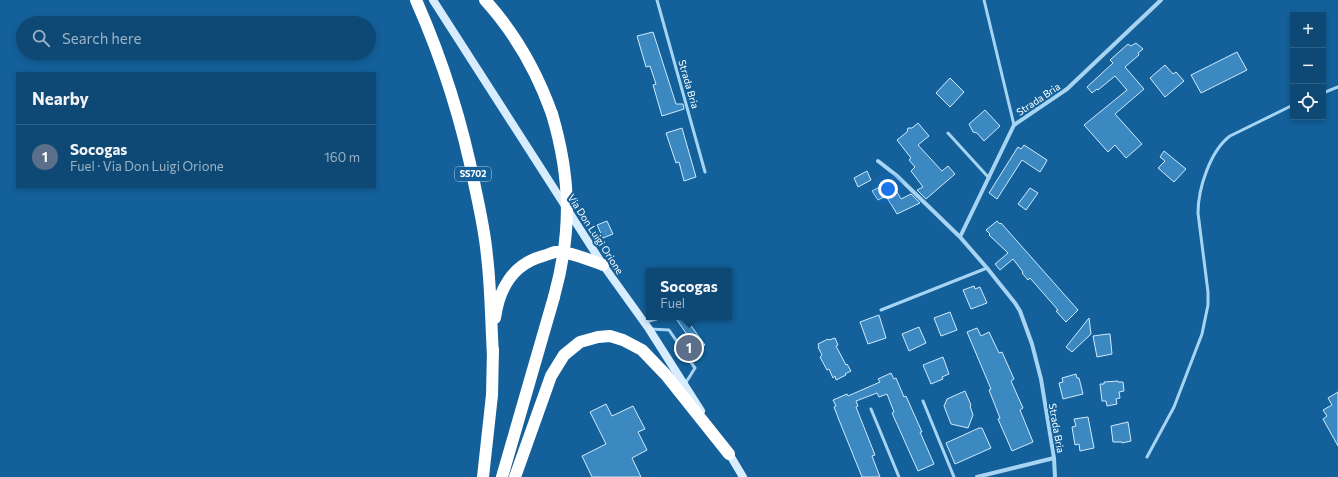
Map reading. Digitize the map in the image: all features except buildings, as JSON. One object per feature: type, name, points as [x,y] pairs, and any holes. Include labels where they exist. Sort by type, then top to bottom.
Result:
[{"type":"highway","name":"SS702","points":[[416,0],[444,68],[459,115],[471,166],[487,256],[493,356]]},
{"type":"highway","points":[[485,0],[504,22],[519,44],[537,78],[552,114],[565,172],[567,198],[565,248],[559,277],[502,477]]},
{"type":"highway","name":"SS702","points":[[483,477],[492,395],[494,326],[500,294],[520,267],[535,258],[555,252],[580,256],[603,265]]},
{"type":"highway","points":[[515,477],[551,376],[564,355],[580,342],[598,337],[610,336],[623,340],[642,350],[666,375],[730,454]]},
{"type":"main road","name":"Via Don Luigi Orione","points":[[434,0],[603,265],[646,326],[730,454],[743,477]]},
{"type":"street","name":"Strada Bria","points":[[960,238],[1014,125],[1067,89],[1161,0]]},
{"type":"street","name":"Strada Bria","points":[[878,161],[896,174],[960,238],[987,268],[1015,303],[1025,321],[1032,344],[1040,379],[1054,458],[1055,477]]},
{"type":"street","points":[[977,477],[1054,458]]},
{"type":"lane","name":"Strada Bria","points":[[657,0],[705,172]]},
{"type":"lane","points":[[984,0],[1014,125]]},
{"type":"lane","points":[[1326,92],[1338,86]]},
{"type":"lane","points":[[1147,457],[1174,407],[1202,334],[1206,319],[1208,292],[1198,213],[1198,201],[1207,170],[1224,140],[1290,107]]},
{"type":"lane","points":[[948,134],[988,178]]},
{"type":"lane","points":[[881,310],[987,268]]},
{"type":"lane","points":[[646,326],[657,320]]},
{"type":"lane","points":[[646,326],[669,330],[680,346]]},
{"type":"lane","points":[[684,386],[695,368],[688,357]]},
{"type":"lane","points":[[923,401],[954,477]]},
{"type":"lane","points":[[871,409],[899,477]]},
{"type":"place","name":"Socogas","points":[[689,348]]}]
